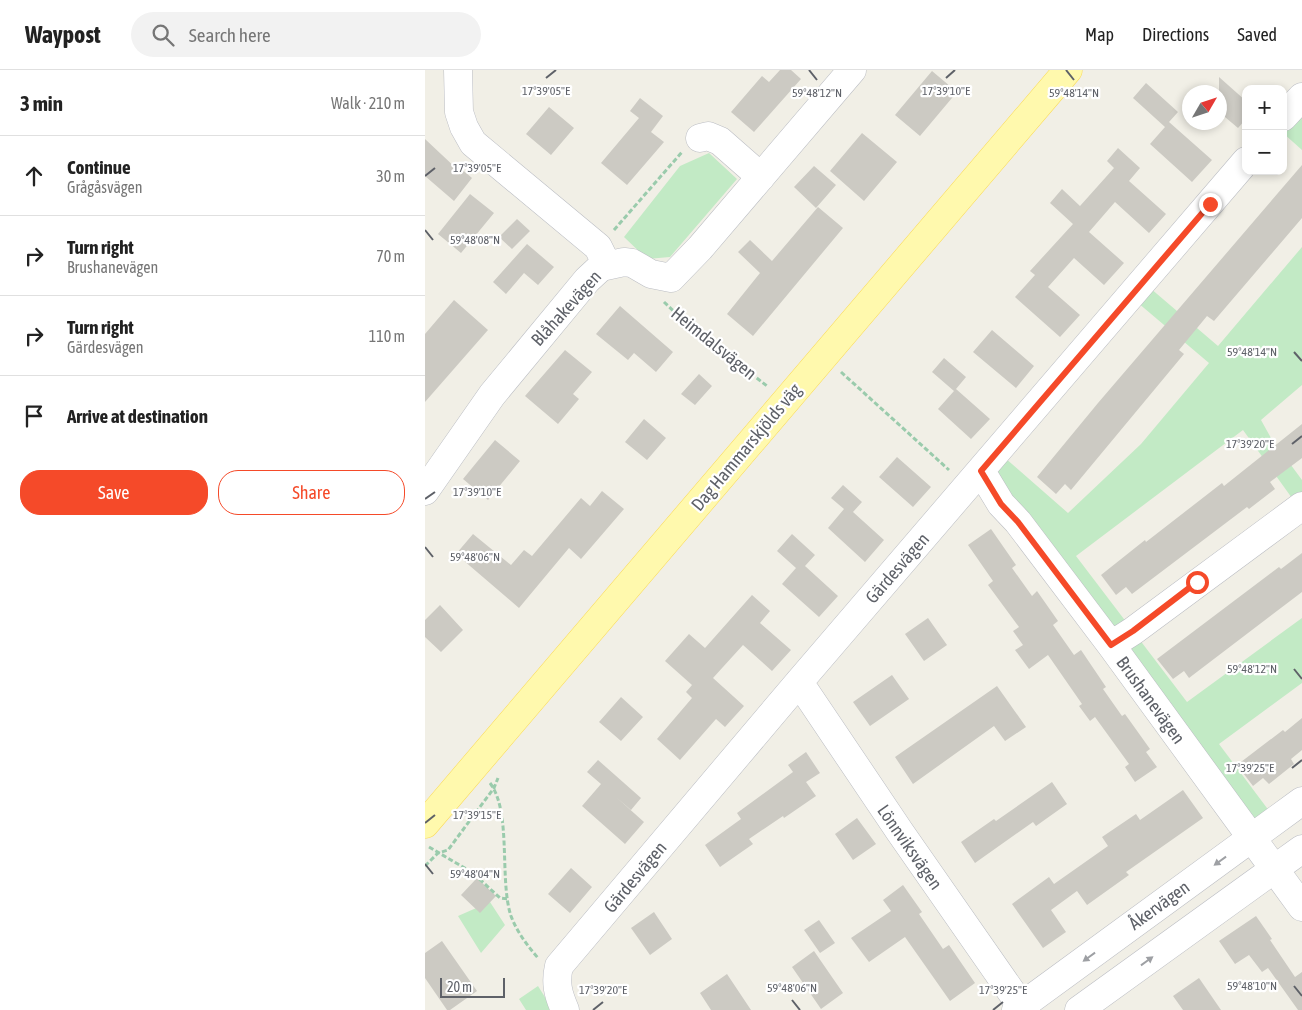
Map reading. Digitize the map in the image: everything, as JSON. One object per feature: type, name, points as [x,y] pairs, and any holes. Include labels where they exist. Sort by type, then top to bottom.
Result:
[{"type":"main road","name":"Dag Hammarskjölds väg","points":[[425,824],[1068,70]]},
{"type":"street","points":[[458,70],[459,112],[464,127],[473,143],[599,257]]},
{"type":"street","points":[[671,278],[700,248],[852,70]]},
{"type":"street","points":[[1287,114],[1302,97]]},
{"type":"street","points":[[700,138],[708,136],[720,141],[761,177]]},
{"type":"street","name":"Gärdesvägen","points":[[556,980],[559,966],[576,949],[799,682],[1242,166]]},
{"type":"street","name":"Blåhakevägen","points":[[425,492],[492,395],[587,280],[599,257],[632,264],[651,274],[671,278]]},
{"type":"street","name":"Brushanevägen","points":[[974,478],[1018,522],[1111,645],[1302,907]]},
{"type":"street","points":[[1111,645],[1133,631],[1302,506]]},
{"type":"street","name":"Lönnviksvägen","points":[[799,682],[1021,1009]]},
{"type":"street","name":"Åkervägen","points":[[1021,1009],[1250,838],[1302,802]]},
{"type":"street","points":[[1079,1010],[1302,848]]},
{"type":"street","points":[[556,980],[557,990],[565,1010]]},
{"type":"path","points":[[599,257],[623,221],[689,144],[700,138]]},
{"type":"path","name":"Heimdalsvägen","points":[[671,278],[661,296],[664,303],[785,402]]},
{"type":"path","points":[[824,357],[974,478]]},
{"type":"path","points":[[476,765],[494,788],[502,816],[507,899],[511,916],[523,940],[556,980]]},
{"type":"path","points":[[425,866],[438,853],[448,850],[494,788]]},
{"type":"path","points":[[425,842],[431,850],[473,873],[500,898],[507,899]]},
{"type":"green space","points":[[1302,97],[1302,150],[1287,137],[1287,113]]},
{"type":"green space","points":[[709,153],[737,179],[670,257],[647,259],[624,237],[680,166]]},
{"type":"green space","points":[[1302,247],[1302,385],[1261,420],[1271,438],[1302,480],[1302,512],[1243,430],[1076,556],[1187,702],[1302,618],[1302,683],[1219,744],[1276,820],[1250,838],[981,471],[997,451],[1068,513],[1141,444],[1209,363],[1131,297],[1143,282],[1218,346]]},
{"type":"green space","points":[[490,902],[505,925],[481,953],[458,916]]},
{"type":"green space","points":[[538,986],[553,1010],[526,1010],[519,999]]},
{"type":"building","points":[[780,70],[791,70],[801,79],[754,132],[731,112],[762,76],[769,82]]},
{"type":"building","points":[[932,71],[957,92],[920,136],[895,115]]},
{"type":"building","points":[[1219,77],[1242,97],[1242,124],[1238,128],[1227,119],[1227,85],[1219,85]]},
{"type":"building","points":[[1146,83],[1178,112],[1169,122],[1212,160],[1192,182],[1150,144],[1165,127],[1133,98]]},
{"type":"building","points":[[640,98],[663,116],[651,132],[664,142],[627,185],[601,163],[639,118],[630,111]]},
{"type":"building","points":[[549,107],[574,128],[551,155],[526,134]]},
{"type":"building","points":[[862,133],[897,162],[864,201],[830,171]]},
{"type":"building","points":[[425,139],[458,170],[459,167],[472,178],[454,201],[425,176]]},
{"type":"building","points":[[1118,148],[1140,168],[1129,181],[1166,214],[1149,233],[1115,202],[1089,232],[1124,263],[1104,285],[1074,258],[1048,287],[1080,315],[1060,337],[1015,297],[1035,275],[1030,271],[1073,224],[1050,203],[1062,189],[1080,206],[1114,168],[1107,161]]},
{"type":"building","points":[[1302,165],[1302,218],[1214,321],[1207,316],[1179,350],[1184,354],[1071,490],[1065,484],[1056,494],[1037,477]]},
{"type":"building","points":[[814,166],[836,185],[816,208],[794,187]]},
{"type":"building","points":[[470,194],[494,213],[461,253],[438,234]]},
{"type":"building","points":[[818,207],[843,228],[753,336],[727,314],[760,273],[738,252],[750,240],[772,261]]},
{"type":"building","points":[[517,219],[530,231],[512,249],[499,237]]},
{"type":"building","points":[[527,244],[554,267],[538,285],[524,273],[506,294],[493,282]]},
{"type":"building","points":[[454,300],[488,330],[425,402],[425,334]]},
{"type":"building","points":[[620,306],[673,352],[656,372],[634,353],[628,360],[596,334]]},
{"type":"building","points":[[992,330],[1034,366],[1016,388],[973,352]]},
{"type":"building","points":[[565,350],[592,372],[573,394],[579,399],[558,424],[525,396]]},
{"type":"building","points":[[944,358],[966,377],[956,389],[990,419],[971,439],[938,409],[954,391],[932,372]]},
{"type":"building","points":[[699,374],[712,386],[695,405],[681,394]]},
{"type":"building","points":[[644,419],[666,438],[647,460],[625,442]]},
{"type":"building","points":[[1302,424],[1302,458],[1270,482],[1275,489],[1249,509],[1247,507],[1132,594],[1126,587],[1116,595],[1101,575],[1222,483],[1224,486]]},
{"type":"building","points":[[495,440],[520,461],[488,500],[463,479]]},
{"type":"building","points":[[897,457],[931,487],[913,507],[879,477]]},
{"type":"building","points":[[843,485],[862,502],[853,512],[884,540],[865,562],[828,528],[844,509],[831,498]]},
{"type":"building","points":[[602,491],[624,509],[581,559],[569,548],[519,608],[456,554],[473,534],[511,565],[524,550],[532,556],[581,498],[590,506]]},
{"type":"building","points":[[991,529],[1016,565],[1012,568],[1032,596],[1037,591],[1058,621],[1053,625],[1074,655],[1081,650],[1106,687],[1103,689],[1122,716],[1125,714],[1150,749],[1146,752],[1157,767],[1135,782],[1125,767],[1129,764],[1095,717],[1090,721],[1079,706],[1082,704],[1048,655],[1029,669],[1015,650],[1023,645],[1013,631],[1019,627],[988,585],[993,581],[968,545]]},
{"type":"building","points":[[792,534],[815,555],[805,566],[838,596],[819,617],[782,584],[796,568],[777,551]]},
{"type":"building","points":[[1302,553],[1302,592],[1189,678],[1184,671],[1173,679],[1157,659],[1279,567],[1281,569]]},
{"type":"building","points":[[752,595],[770,611],[760,623],[791,650],[772,671],[743,645],[713,678],[744,706],[725,727],[716,719],[680,760],[657,739],[692,698],[686,692],[692,685],[665,661],[689,634],[705,648]]},
{"type":"building","points":[[440,605],[463,630],[441,652],[425,637],[425,620]]},
{"type":"building","points":[[928,618],[947,645],[924,661],[905,634]]},
{"type":"building","points":[[892,675],[909,699],[870,726],[853,702]]},
{"type":"building","points":[[997,686],[1026,727],[1005,741],[994,726],[913,784],[895,757]]},
{"type":"building","points":[[621,697],[643,717],[621,741],[599,722]]},
{"type":"building","points":[[1302,718],[1302,750],[1291,759],[1294,764],[1269,784],[1263,778],[1253,786],[1237,765]]},
{"type":"building","points":[[806,752],[820,773],[806,782],[816,796],[749,839],[753,844],[720,867],[705,845],[741,819],[737,813],[793,772],[788,765]]},
{"type":"building","points":[[598,760],[641,798],[631,810],[616,797],[644,822],[625,844],[582,806],[601,784],[587,772]]},
{"type":"building","points":[[1052,782],[1067,804],[1036,826],[1033,822],[975,863],[961,842],[994,819],[996,821]]},
{"type":"building","points":[[1183,790],[1203,818],[1126,872],[1129,875],[1087,905],[1077,891],[1051,910],[1066,932],[1043,948],[1012,904],[1049,877],[1054,884],[1108,846],[1102,837],[1136,814],[1140,820]]},
{"type":"building","points":[[857,818],[876,844],[853,860],[835,834]]},
{"type":"building","points":[[571,868],[592,887],[570,913],[548,894]]},
{"type":"building","points":[[477,878],[496,896],[480,913],[461,895]]},
{"type":"building","points":[[903,885],[922,912],[919,914],[943,949],[949,945],[975,983],[950,1001],[905,937],[869,962],[851,938],[891,911],[883,900]]},
{"type":"building","points":[[654,912],[672,939],[650,955],[631,928]]},
{"type":"building","points":[[1256,916],[1295,977],[1302,972],[1302,1010],[1298,1010],[1268,968],[1262,972],[1249,955],[1235,964],[1219,941]]},
{"type":"building","points":[[819,920],[835,943],[820,953],[804,930]]},
{"type":"building","points":[[442,941],[477,991],[450,1010],[447,1010],[425,978],[425,953]]},
{"type":"building","points":[[814,951],[843,993],[821,1009],[792,967]]},
{"type":"building","points":[[727,974],[751,1010],[711,1010],[700,993]]},
{"type":"building","points":[[1199,978],[1221,1010],[1183,1010],[1173,996]]},
{"type":"route","points":[[1197,582],[1133,631],[1111,645],[1018,522],[1001,504],[981,471],[1063,373],[1210,204]]}]
